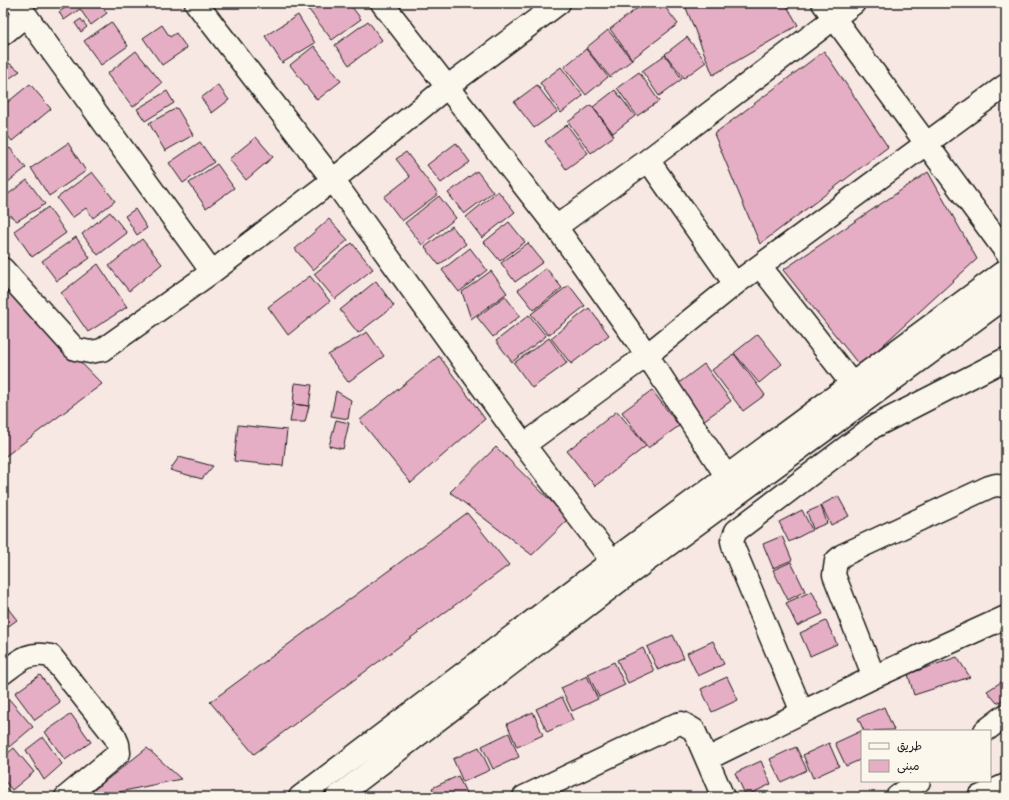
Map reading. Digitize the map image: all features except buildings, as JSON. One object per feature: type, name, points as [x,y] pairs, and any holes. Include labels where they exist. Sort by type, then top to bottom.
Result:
[{"type":"street","points":[[196,3],[333,180],[524,445],[612,561]]},
{"type":"street","points":[[382,3],[556,227],[646,355],[727,477]]},
{"type":"street","points":[[3,269],[75,349],[90,352],[102,350],[212,272],[333,180],[447,87],[559,3]]},
{"type":"street","points":[[556,227],[648,160],[829,10],[854,3]]},
{"type":"street","points":[[3,34],[22,9],[212,272]]},
{"type":"street","points":[[829,10],[1006,252]]},
{"type":"street","points":[[524,445],[646,355],[735,284],[928,144],[1006,85]]},
{"type":"street","points":[[648,160],[735,284]]},
{"type":"street","points":[[760,266],[852,384]]},
{"type":"street","points":[[337,797],[452,696],[612,561],[1006,270]]},
{"type":"street","points":[[300,797],[452,696],[625,576],[1006,297]]},
{"type":"street","points":[[802,712],[734,549],[732,541],[736,531],[873,428],[1006,359]]},
{"type":"street","points":[[874,677],[834,575],[836,561],[843,555],[989,487],[996,484],[1006,486]]},
{"type":"street","points":[[707,759],[874,677],[1006,617]]},
{"type":"street","points":[[3,674],[25,657],[39,653],[51,656],[115,737],[118,744],[119,753],[66,797]]},
{"type":"street","points":[[986,730],[1006,715]]},
{"type":"street","points":[[524,797],[677,724],[682,723],[694,730],[723,797]]},
{"type":"street","points":[[979,797],[1006,785]]}]
